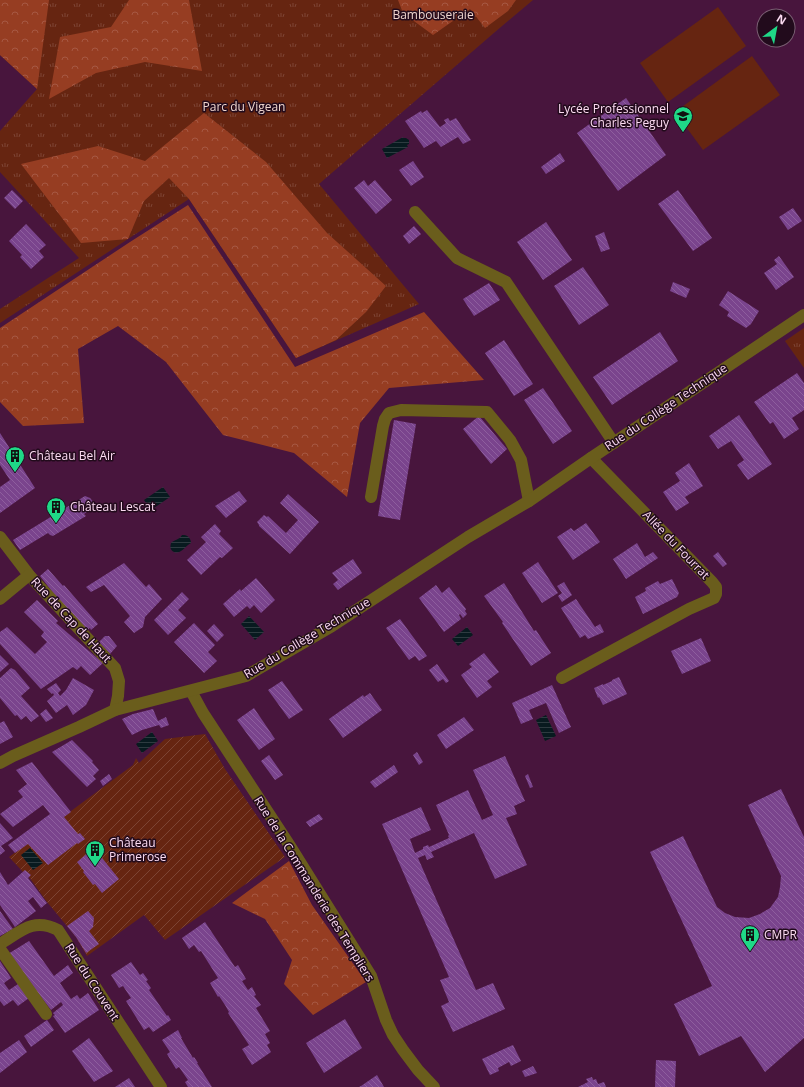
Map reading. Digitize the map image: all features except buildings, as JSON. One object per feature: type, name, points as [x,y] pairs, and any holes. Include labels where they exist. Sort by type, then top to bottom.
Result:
[{"type":"street","points":[[415,212],[457,258],[506,282],[614,443]]},
{"type":"street","name":"Rue du Collège Technique","points":[[0,764],[13,756],[115,710],[246,676],[332,626],[468,538],[529,501],[804,315]]},
{"type":"street","points":[[371,497],[383,426],[389,413],[401,410],[487,412],[510,440],[521,460],[529,501]]},
{"type":"street","name":"Allée du Fourrat","points":[[562,678],[689,609],[714,598],[716,594],[716,587],[712,582],[591,458]]},
{"type":"street","name":"Rue de Cap de Haut","points":[[0,537],[29,575],[115,668],[119,681],[115,710]]},
{"type":"street","points":[[0,599],[29,575]]},
{"type":"street","name":"Rue de la Commanderie des Templiers","points":[[191,691],[203,713],[290,846],[371,976],[386,1020],[393,1035],[418,1070],[434,1087]]},
{"type":"street","name":"Rue du Couvent","points":[[0,944],[28,927],[35,925],[44,924],[58,930],[161,1087]]},
{"type":"street","points":[[0,948],[46,1014]]},
{"type":"green space","name":"Parc du Vigean","points":[[0,0],[533,0],[319,184],[419,304],[296,358],[189,199],[0,323],[0,309],[79,258],[0,172],[0,131],[37,89],[0,55]]},
{"type":"green space","points":[[0,0],[49,0],[37,89],[0,55]]},
{"type":"green space","points":[[129,0],[189,0],[202,71],[145,62],[96,73],[49,99],[60,37],[111,27]]},
{"type":"green space","name":"Bambouseraie","points":[[398,0],[516,0],[508,11],[485,28],[470,9],[433,35],[403,13]]},
{"type":"green space","points":[[718,7],[746,46],[668,102],[640,63]]},
{"type":"green space","points":[[752,56],[780,95],[703,150],[675,112]]},
{"type":"green space","points":[[204,113],[266,162],[327,233],[386,286],[366,312],[336,340],[296,358],[189,199],[169,178],[144,201],[128,239],[81,243],[21,164],[98,146],[145,161]]},
{"type":"green space","points":[[188,205],[295,367],[424,312],[484,380],[389,388],[360,423],[347,497],[294,453],[223,435],[166,362],[118,326],[78,349],[84,423],[23,426],[0,402],[0,328]]},
{"type":"green space","points":[[804,328],[804,368],[785,341]]},
{"type":"green space","points":[[205,734],[225,769],[285,857],[165,940],[144,915],[87,956],[76,937],[47,902],[29,877],[9,857],[133,765],[136,758],[139,763],[165,739]]},
{"type":"green space","points":[[289,861],[312,905],[366,982],[313,1015],[284,984],[292,960],[265,919],[232,903]]},
{"type":"shaded area","points":[[403,137],[409,140],[409,144],[407,145],[408,147],[387,158],[382,149]]},
{"type":"shaded area","points":[[163,487],[170,497],[151,510],[144,500]]},
{"type":"shaded area","points":[[182,535],[188,536],[191,543],[181,551],[177,553],[174,552],[170,546],[171,543]]},
{"type":"shaded area","points":[[249,616],[264,632],[255,640],[241,624]]},
{"type":"shaded area","points":[[467,627],[473,635],[458,646],[452,639]]},
{"type":"shaded area","points":[[546,715],[556,736],[545,741],[536,720]]},
{"type":"shaded area","points":[[152,732],[158,741],[142,753],[136,744]]},
{"type":"shaded area","points":[[30,848],[43,863],[33,870],[21,855]]},
{"type":"place","name":"Lycée Professionnel Charles Peguy","points":[[683,133]]},
{"type":"place","name":"Château Bel Air","points":[[15,473]]},
{"type":"place","name":"Château Lescat","points":[[56,524]]},
{"type":"place","name":"Château Primerose","points":[[95,867]]},
{"type":"place","name":"CMPR","points":[[750,952]]}]
